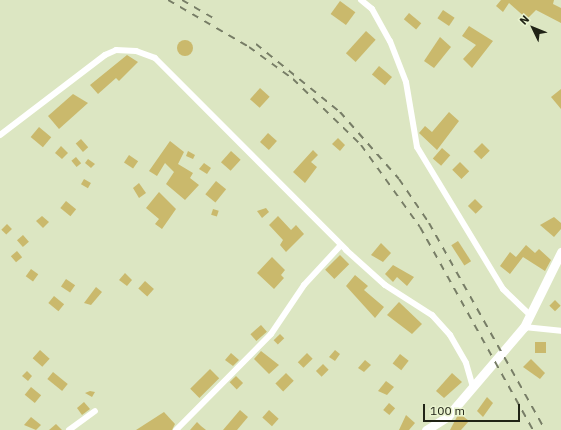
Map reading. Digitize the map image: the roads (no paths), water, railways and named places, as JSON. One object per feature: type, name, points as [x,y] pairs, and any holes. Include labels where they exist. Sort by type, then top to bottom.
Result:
[{"type":"main road","points":[[426,430],[446,417],[486,374],[524,327],[561,252]]},
{"type":"street","points":[[361,0],[372,9],[390,41],[406,82],[417,147],[503,289],[530,315]]},
{"type":"street","points":[[0,135],[105,55],[116,50],[136,51],[155,58],[174,76],[186,92],[341,245],[385,285],[432,315],[450,335],[466,363],[473,387]]},
{"type":"street","points":[[176,430],[271,334],[304,285],[341,245]]},
{"type":"street","points":[[524,327],[561,331]]},
{"type":"street","points":[[69,430],[95,411]]},
{"type":"railway","points":[[168,0],[249,47],[293,79],[361,145],[420,227],[533,430]]},
{"type":"railway","points":[[182,0],[215,19]]},
{"type":"railway","points":[[256,44],[340,112],[399,179],[429,223],[545,430]]}]
